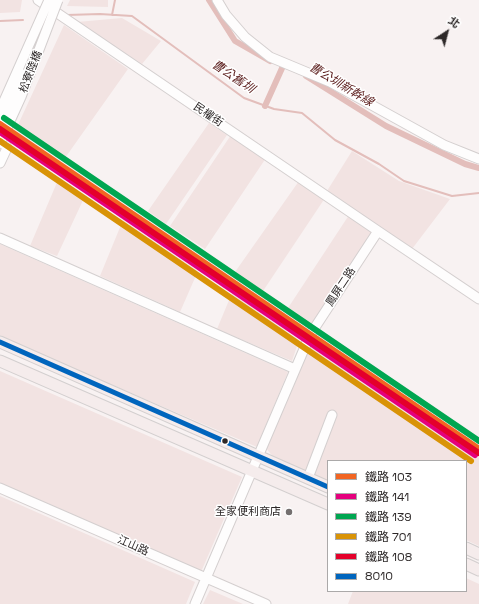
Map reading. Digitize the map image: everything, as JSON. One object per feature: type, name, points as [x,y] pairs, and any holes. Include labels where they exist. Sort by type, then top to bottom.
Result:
[{"type":"main road","points":[[0,342],[327,487]]},
{"type":"main road","points":[[0,361],[327,504]]},
{"type":"main road","points":[[74,394],[81,378]]},
{"type":"main road","points":[[467,548],[479,554]]},
{"type":"main road","points":[[467,564],[479,570]]},
{"type":"street","name":"民權街","points":[[38,0],[378,231]]},
{"type":"street","name":"松寮陸橋","points":[[0,94],[49,0]]},
{"type":"street","name":"松寮陸橋","points":[[0,110],[49,0]]},
{"type":"street","name":"松寮陸橋","points":[[0,126],[58,0]]},
{"type":"street","name":"松寮陸橋","points":[[0,143],[21,97],[58,0]]},
{"type":"street","points":[[217,0],[226,15],[245,37],[270,57],[330,82],[444,145],[479,159]]},
{"type":"street","points":[[0,143],[7,148],[0,163]]},
{"type":"street","points":[[378,231],[479,299]]},
{"type":"street","name":"鳳屏二路","points":[[195,604],[310,335],[378,231]]},
{"type":"street","points":[[0,238],[295,369]]},
{"type":"street","points":[[308,478],[332,415]]},
{"type":"street","name":"江山路","points":[[0,488],[266,604]]},
{"type":"shaded area","points":[[0,0],[22,0],[20,12],[0,13]]},
{"type":"shaded area","points":[[70,0],[108,0],[108,7],[67,6]]},
{"type":"shaded area","points":[[122,18],[161,41],[142,64],[77,22]]},
{"type":"shaded area","points":[[64,25],[128,69],[65,158],[17,127]]},
{"type":"shaded area","points":[[209,123],[227,135],[166,224],[148,211]]},
{"type":"shaded area","points":[[231,135],[266,158],[205,249],[170,226]]},
{"type":"shaded area","points":[[352,151],[399,181],[450,199],[412,249],[327,191]]},
{"type":"shaded area","points":[[58,180],[85,196],[57,256],[30,246]]},
{"type":"shaded area","points":[[299,181],[325,198],[263,291],[235,272]]},
{"type":"shaded area","points":[[349,215],[371,230],[373,237],[313,326],[288,308]]},
{"type":"shaded area","points":[[123,220],[198,271],[180,312],[100,276]]},
{"type":"shaded area","points":[[0,244],[288,372],[257,447],[0,337]]},
{"type":"shaded area","points":[[232,293],[299,340],[292,361],[217,329]]},
{"type":"shaded area","points":[[309,347],[316,349],[479,458],[479,546],[467,540],[467,460],[327,460],[327,481],[275,459],[265,447]]},
{"type":"shaded area","points":[[0,371],[242,477],[201,572],[0,484]]},
{"type":"shaded area","points":[[0,496],[195,582],[186,604],[0,604]]},
{"type":"shaded area","points":[[467,578],[479,584],[479,604],[348,604],[353,592],[467,592]]},
{"type":"shaded area","points":[[210,590],[243,604],[203,604]]},
{"type":"waterway","points":[[112,15],[115,0]]},
{"type":"waterway","name":"曹公圳新幹線","points":[[209,0],[235,41],[270,61]]},
{"type":"waterway","name":"曹公舊圳","points":[[67,15],[100,14],[132,16],[244,98],[274,109],[302,113],[335,140],[379,164],[404,181],[452,196],[479,193]]},
{"type":"waterway","name":"曹公舊圳","points":[[0,21],[23,20]]},
{"type":"waterway","points":[[265,106],[283,66]]},
{"type":"waterway","name":"曹公圳新幹線","points":[[306,76],[386,126],[465,164],[479,168]]},
{"type":"rail line","name":"139","points":[[4,118],[479,441]]},
{"type":"rail line","name":"103","points":[[0,124],[479,449]]},
{"type":"rail line","name":"108","points":[[0,129],[479,453]]},
{"type":"rail line","name":"141","points":[[0,132],[475,455]]},
{"type":"rail line","name":"701","points":[[0,141],[471,461]]},
{"type":"transit line","name":"8010","points":[[0,342],[327,487]]},
{"type":"place","name":"全家便利商店","points":[[289,512]]}]
